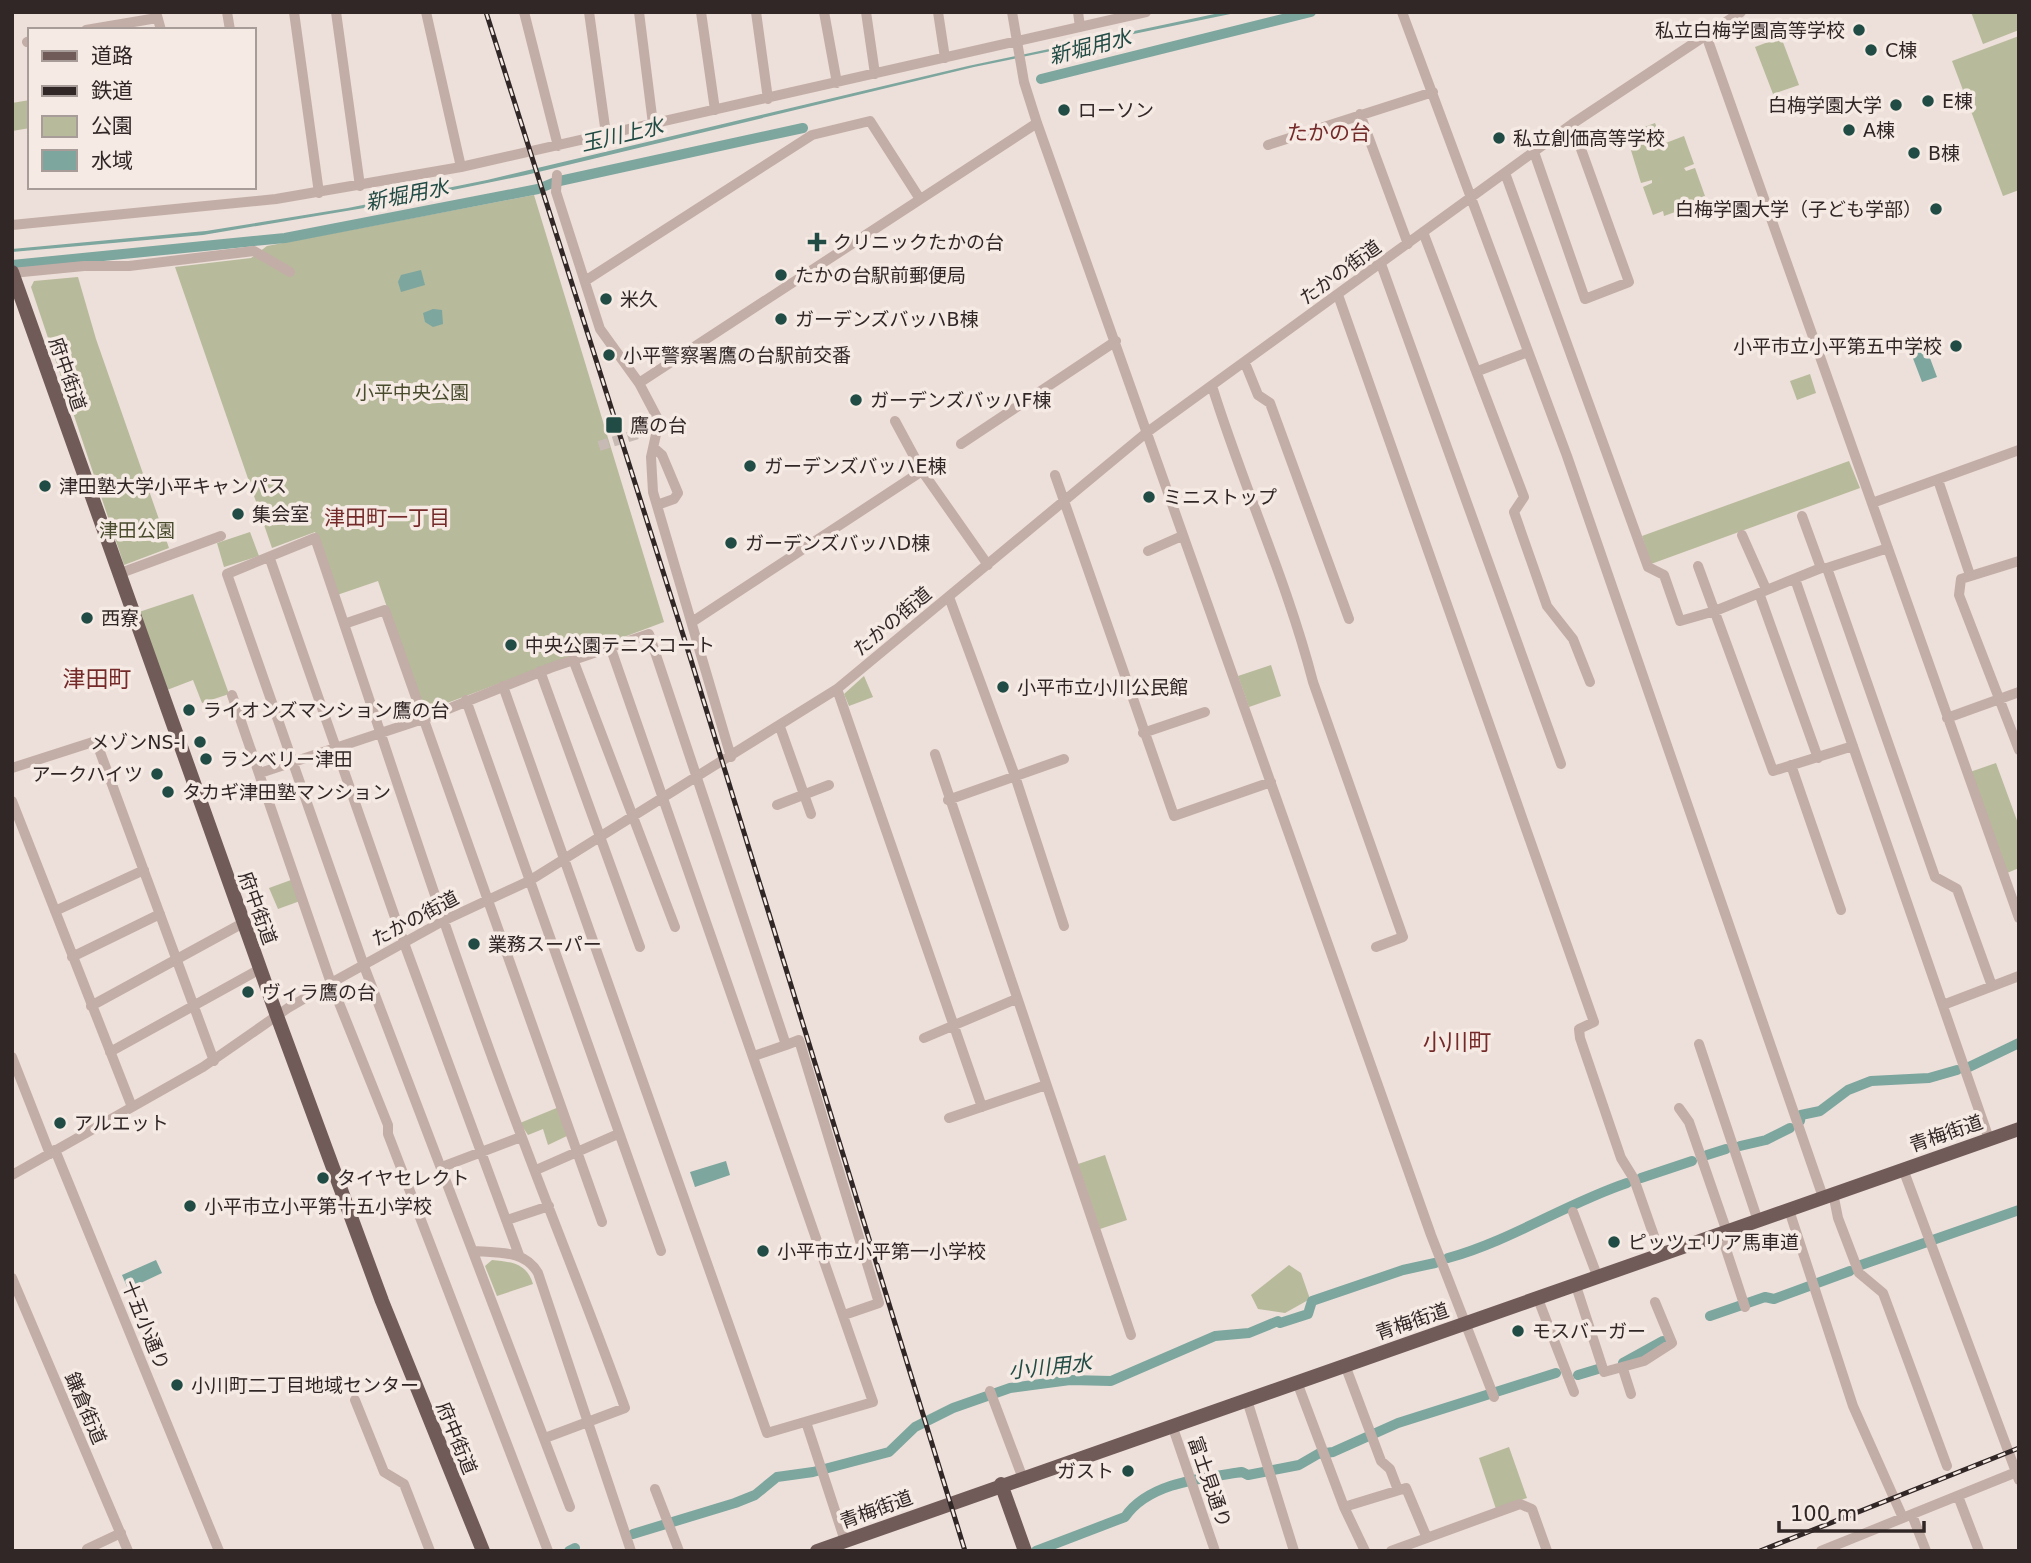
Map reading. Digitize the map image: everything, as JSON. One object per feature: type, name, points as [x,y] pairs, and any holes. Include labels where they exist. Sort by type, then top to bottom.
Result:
[{"type":"main road","name":"府中街道","points":[[12,273],[277,1016],[386,1311],[483,1551]]},
{"type":"main road","name":"青梅街道","points":[[817,1551],[1022,1476],[1576,1286],[2019,1129]]},
{"type":"main road","points":[[1001,1484],[1025,1550]]},
{"type":"street","points":[[294,12],[319,193]]},
{"type":"street","points":[[336,12],[360,186]]},
{"type":"street","points":[[426,12],[461,167]]},
{"type":"street","points":[[524,12],[554,150]]},
{"type":"street","points":[[589,12],[606,134]]},
{"type":"street","points":[[639,12],[653,124]]},
{"type":"street","points":[[701,12],[715,110]]},
{"type":"street","points":[[755,12],[768,99]]},
{"type":"street","points":[[824,12],[837,83]]},
{"type":"street","points":[[866,12],[876,74]]},
{"type":"street","points":[[939,12],[945,58]]},
{"type":"street","points":[[1012,12],[1021,67],[1037,123],[1463,1324],[1471,1332],[1493,1394]]},
{"type":"street","points":[[1078,12],[1080,27]]},
{"type":"street","points":[[12,225],[319,193],[554,150],[606,134],[1146,12]]},
{"type":"street","points":[[1402,12],[1528,352],[1828,1195],[1858,1273],[1883,1293],[1947,1466]]},
{"type":"street","name":"たかの街道","points":[[12,1175],[214,1061],[277,1016],[331,983],[443,921],[529,881],[837,689],[1146,433],[1573,124],[1741,12]]},
{"type":"street","points":[[95,28],[156,15]]},
{"type":"street","points":[[1706,35],[2019,918]]},
{"type":"street","points":[[1268,145],[1433,92]]},
{"type":"street","points":[[1360,114],[1408,244]]},
{"type":"street","points":[[585,281],[812,135],[870,121],[920,199]]},
{"type":"street","points":[[639,383],[1037,123]]},
{"type":"street","points":[[1534,152],[1585,299],[1629,282],[1573,124]]},
{"type":"street","points":[[1505,173],[1648,567],[1664,575],[1680,621],[1715,611],[1824,568],[1888,548]]},
{"type":"street","points":[[558,176],[556,192],[600,329],[639,383],[659,421],[650,457],[657,505],[731,757]]},
{"type":"street","points":[[251,189],[253,201]]},
{"type":"street","points":[[1423,232],[1524,497],[1514,512],[1547,606],[1573,639],[1590,682]]},
{"type":"street","points":[[12,273],[84,266],[129,266],[254,251],[290,272]]},
{"type":"street","points":[[1381,264],[1561,764]]},
{"type":"street","points":[[1338,295],[1594,1022],[1579,1029],[1580,1038],[1620,1158],[1634,1179],[1661,1256]]},
{"type":"street","points":[[961,444],[1116,341]]},
{"type":"street","points":[[1478,371],[1528,352]]},
{"type":"street","points":[[1245,363],[1258,395],[1270,403],[1341,586],[1349,619]]},
{"type":"street","points":[[1212,386],[1234,457],[1301,638],[1313,682],[1403,937],[1376,947]]},
{"type":"street","points":[[895,421],[922,471],[988,565]]},
{"type":"street","points":[[654,448],[662,456],[678,494],[674,499],[657,505]]},
{"type":"street","points":[[1872,503],[2019,450]]},
{"type":"street","points":[[692,622],[922,471]]},
{"type":"street","points":[[1055,475],[1174,816],[1271,782]]},
{"type":"street","points":[[1938,480],[1970,575]]},
{"type":"street","points":[[1802,516],[1824,568],[1935,877],[1957,889],[1992,986]]},
{"type":"street","points":[[1742,535],[1818,758]]},
{"type":"street","points":[[118,575],[221,536]]},
{"type":"street","points":[[1148,551],[1182,537]]},
{"type":"street","points":[[545,1438],[625,1408],[536,1170],[521,1137],[443,921],[315,538],[270,559],[227,573],[364,966],[475,1251],[570,1507]]},
{"type":"street","points":[[270,559],[404,943],[519,1255]]},
{"type":"street","points":[[2019,561],[1961,579],[1959,596],[2019,750]]},
{"type":"street","points":[[1698,566],[1773,771],[1853,746]]},
{"type":"street","points":[[1795,579],[1989,1139]]},
{"type":"street","points":[[949,597],[1015,776],[1064,926]]},
{"type":"street","points":[[344,624],[385,610],[603,1222]]},
{"type":"street","points":[[260,773],[423,719],[540,671],[574,662],[649,634],[786,1045]]},
{"type":"street","points":[[503,685],[767,1433],[873,1402],[665,796],[611,649]]},
{"type":"street","points":[[574,662],[635,814],[675,927]]},
{"type":"street","points":[[540,671],[639,947]]},
{"type":"street","points":[[837,689],[982,1107]]},
{"type":"street","points":[[1947,718],[2019,692]]},
{"type":"street","points":[[232,695],[331,983],[548,1551]]},
{"type":"street","points":[[466,700],[661,1251]]},
{"type":"street","points":[[1143,733],[1205,712]]},
{"type":"street","points":[[780,727],[811,814]]},
{"type":"street","points":[[12,768],[96,741],[214,1061]]},
{"type":"street","points":[[934,754],[1131,1335]]},
{"type":"street","points":[[948,800],[1064,759]]},
{"type":"street","points":[[1791,765],[1841,910]]},
{"type":"street","points":[[777,805],[829,785]]},
{"type":"street","points":[[12,802],[132,1107]]},
{"type":"street","points":[[55,911],[144,870]]},
{"type":"street","points":[[72,957],[160,914]]},
{"type":"street","points":[[91,1006],[243,923]]},
{"type":"street","points":[[110,1052],[260,969]]},
{"type":"street","points":[[1944,1005],[2019,976]]},
{"type":"street","points":[[924,1038],[1016,999]]},
{"type":"street","points":[[754,1056],[799,1040],[879,1303],[844,1315]]},
{"type":"street","points":[[1699,1044],[1758,1221]]},
{"type":"street","name":"十五小通り","points":[[12,1057],[219,1551]]},
{"type":"street","points":[[950,1118],[1046,1085]]},
{"type":"street","points":[[1679,1108],[1689,1122],[1744,1303]]},
{"type":"street","points":[[536,1170],[618,1134]]},
{"type":"street","points":[[442,1167],[521,1137]]},
{"type":"street","points":[[1821,1551],[2018,1474],[1903,1169]]},
{"type":"street","points":[[507,1220],[549,1206]]},
{"type":"street","points":[[1789,1210],[1853,1406],[1926,1551]]},
{"type":"street","points":[[1573,1212],[1598,1278]]},
{"type":"street","points":[[475,1251],[519,1255],[532,1263],[538,1273],[631,1551]]},
{"type":"street","name":"鎌倉街道","points":[[12,1278],[128,1551]]},
{"type":"street","points":[[1576,1286],[1604,1373],[1644,1361],[1672,1343],[1656,1302]]},
{"type":"street","points":[[1538,1299],[1574,1392]]},
{"type":"street","points":[[1345,1365],[1370,1434],[1398,1490]]},
{"type":"street","points":[[1623,1369],[1631,1394]]},
{"type":"street","points":[[1297,1382],[1344,1507],[1365,1551]]},
{"type":"street","points":[[992,1395],[1022,1476]]},
{"type":"street","points":[[355,1400],[384,1472],[404,1484],[430,1551]]},
{"type":"street","points":[[1247,1400],[1294,1551]]},
{"type":"street","points":[[806,1422],[845,1541]]},
{"type":"street","name":"富士見通り","points":[[1172,1425],[1215,1551]]},
{"type":"street","points":[[1344,1507],[1406,1488],[1426,1538]]},
{"type":"street","points":[[655,1489],[679,1551]]},
{"type":"street","points":[[1958,1496],[1979,1551]]},
{"type":"street","points":[[1391,1551],[1520,1504],[1532,1509],[1546,1548],[1532,1551]]},
{"type":"street","points":[[88,1549],[121,1533]]},
{"type":"green space","points":[[1971,12],[2019,12],[2019,30],[1983,44]]},
{"type":"green space","points":[[2019,36],[2019,190],[2003,196],[1952,61]]},
{"type":"green space","points":[[1781,37],[1799,85],[1773,94],[1755,47]]},
{"type":"green space","points":[[28,100],[28,128],[12,131],[12,103]]},
{"type":"green space","points":[[1655,123],[1663,144],[1684,136],[1694,164],[1684,168],[1686,171],[1695,168],[1705,196],[1696,200],[1697,204],[1664,216],[1663,211],[1653,215],[1643,187],[1652,183],[1652,180],[1641,183],[1626,134]]},
{"type":"green space","name":"小平中央公園","points":[[534,195],[664,622],[423,712],[378,581],[337,595],[315,532],[272,548],[175,267],[251,258],[267,246]]},
{"type":"green space","name":"津田公園","points":[[78,277],[96,339],[169,548],[124,565],[31,287],[34,281]]},
{"type":"green space","points":[[1810,374],[1816,393],[1797,400],[1790,381]]},
{"type":"green space","points":[[1849,461],[1860,488],[1651,564],[1642,536]]},
{"type":"green space","points":[[250,532],[259,556],[224,567],[217,543]]},
{"type":"green space","points":[[193,594],[229,694],[202,703],[193,680],[167,690],[139,612]]},
{"type":"green space","points":[[1271,665],[1281,696],[1249,707],[1238,676]]},
{"type":"green space","points":[[864,676],[873,697],[849,706],[844,694]]},
{"type":"green space","points":[[1996,763],[2019,826],[2019,868],[2007,873],[1970,772]]},
{"type":"green space","points":[[291,880],[300,901],[278,909],[269,888]]},
{"type":"green space","points":[[559,1107],[569,1135],[548,1145],[543,1129],[528,1135],[520,1123]]},
{"type":"green space","points":[[1105,1155],[1127,1220],[1100,1229],[1078,1164]]},
{"type":"green space","points":[[492,1260],[517,1265],[527,1272],[533,1284],[497,1296],[485,1266]]},
{"type":"green space","points":[[1289,1265],[1301,1273],[1310,1299],[1285,1313],[1258,1309],[1251,1295]]},
{"type":"green space","points":[[1509,1447],[1527,1498],[1496,1509],[1479,1458]]},
{"type":"water","points":[[1224,12],[1240,12],[974,67],[526,175],[370,207],[203,235],[12,252],[12,249],[206,231],[348,208],[487,180],[968,66]]},
{"type":"water","points":[[421,270],[425,285],[401,292],[398,282],[401,275]]},
{"type":"water","points":[[433,309],[442,310],[443,324],[433,327],[425,322],[423,313]]},
{"type":"water","points":[[1924,342],[1937,377],[1922,382],[1909,348]]},
{"type":"water","points":[[726,1161],[730,1175],[695,1187],[690,1172]]},
{"type":"water","points":[[156,1260],[162,1273],[128,1289],[122,1275]]},
{"type":"waterway","name":"新堀用水","points":[[1041,79],[1311,12]]},
{"type":"waterway","name":"新堀用水","points":[[12,265],[285,238],[538,189],[555,182],[803,128]]},
{"type":"waterway","name":"小川用水","points":[[1969,1067],[2019,1043]]},
{"type":"waterway","name":"小川用水","points":[[1800,1121],[1801,1115],[1820,1111],[1848,1090],[1871,1081],[1929,1078],[1957,1070]]},
{"type":"waterway","name":"小川用水","points":[[1740,1146],[1766,1140],[1790,1128]]},
{"type":"waterway","name":"小川用水","points":[[1707,1155],[1726,1149]]},
{"type":"waterway","name":"小川用水","points":[[1641,1178],[1692,1161]]},
{"type":"waterway","name":"小川用水","points":[[1448,1258],[1493,1242],[1627,1183]]},
{"type":"waterway","points":[[1861,1265],[2019,1210]]},
{"type":"waterway","name":"小川用水","points":[[633,1534],[735,1503],[755,1495],[777,1477],[813,1472],[889,1452],[915,1427],[953,1408],[1010,1388],[1070,1380],[1111,1381],[1215,1336],[1249,1333],[1278,1321],[1280,1323],[1308,1314],[1312,1301],[1403,1270],[1435,1263]]},
{"type":"waterway","points":[[1710,1316],[1765,1297],[1774,1299],[1850,1271]]},
{"type":"waterway","points":[[1623,1363],[1663,1341]]},
{"type":"waterway","points":[[1578,1375],[1598,1369]]},
{"type":"waterway","points":[[1036,1551],[1125,1517],[1135,1505],[1163,1489],[1211,1477],[1242,1472],[1248,1475],[1299,1465],[1318,1454],[1333,1452],[1398,1423],[1556,1373]]},
{"type":"waterway","name":"小川用水","points":[[569,1551],[575,1548]]},
{"type":"tunnel","points":[[599,446],[641,433]]},
{"type":"railway","points":[[486,12],[691,660],[965,1551]]},
{"type":"railway","points":[[1760,1551],[2019,1448]]},
{"type":"place","name":"私立白梅学園高等学校","points":[[1859,30]]},
{"type":"place","name":"C棟","points":[[1871,50]]},
{"type":"place","name":"E棟","points":[[1928,101]]},
{"type":"place","name":"白梅学園大学","points":[[1896,105]]},
{"type":"place","name":"ローソン","points":[[1064,110]]},
{"type":"place","name":"A棟","points":[[1849,130]]},
{"type":"place","name":"私立創価高等学校","points":[[1499,138]]},
{"type":"place","name":"B棟","points":[[1914,153]]},
{"type":"place","name":"白梅学園大学（子ども学部）","points":[[1936,209]]},
{"type":"place","name":"クリニックたかの台","points":[[817,242]]},
{"type":"place","name":"たかの台駅前郵便局","points":[[781,275]]},
{"type":"place","name":"米久","points":[[606,299]]},
{"type":"place","name":"ガーデンズバッハB棟","points":[[781,319]]},
{"type":"place","name":"小平市立小平第五中学校","points":[[1956,346]]},
{"type":"place","name":"小平警察署鷹の台駅前交番","points":[[609,355]]},
{"type":"place","name":"ガーデンズバッハF棟","points":[[856,400]]},
{"type":"place","name":"鷹の台","points":[[614,425]]},
{"type":"place","name":"ガーデンズバッハE棟","points":[[750,466]]},
{"type":"place","name":"津田塾大学小平キャンパス","points":[[45,486]]},
{"type":"place","name":"ミニストップ","points":[[1149,497]]},
{"type":"place","name":"集会室","points":[[238,514]]},
{"type":"place","name":"ガーデンズバッハD棟","points":[[731,543]]},
{"type":"place","name":"西寮","points":[[87,618]]},
{"type":"place","name":"中央公園テニスコート","points":[[511,645]]},
{"type":"place","name":"小平市立小川公民館","points":[[1003,687]]},
{"type":"place","name":"ライオンズマンション鷹の台","points":[[189,710]]},
{"type":"place","name":"メゾンNS-I","points":[[200,742]]},
{"type":"place","name":"ランベリー津田","points":[[206,759]]},
{"type":"place","name":"アークハイツ","points":[[157,774]]},
{"type":"place","name":"タカギ津田塾マンション","points":[[168,792]]},
{"type":"place","name":"業務スーパー","points":[[474,944]]},
{"type":"place","name":"ヴィラ鷹の台","points":[[248,992]]},
{"type":"place","name":"アルエット","points":[[60,1123]]},
{"type":"place","name":"タイヤセレクト","points":[[323,1178]]},
{"type":"place","name":"小平市立小平第十五小学校","points":[[190,1206]]},
{"type":"place","name":"ピッツェリア馬車道","points":[[1614,1242]]},
{"type":"place","name":"小平市立小平第一小学校","points":[[763,1251]]},
{"type":"place","name":"モスバーガー","points":[[1518,1331]]},
{"type":"place","name":"小川町二丁目地域センター","points":[[177,1385]]},
{"type":"place","name":"ガスト","points":[[1128,1471]]},
{"type":"district","name":"たかの台","points":[[1329,133]]},
{"type":"district","name":"津田町一丁目","points":[[387,518]]},
{"type":"district","name":"津田町","points":[[97,679]]},
{"type":"district","name":"小川町","points":[[1457,1042]]},
{"type":"water label","name":"玉川上水","points":[[622,135]]}]
